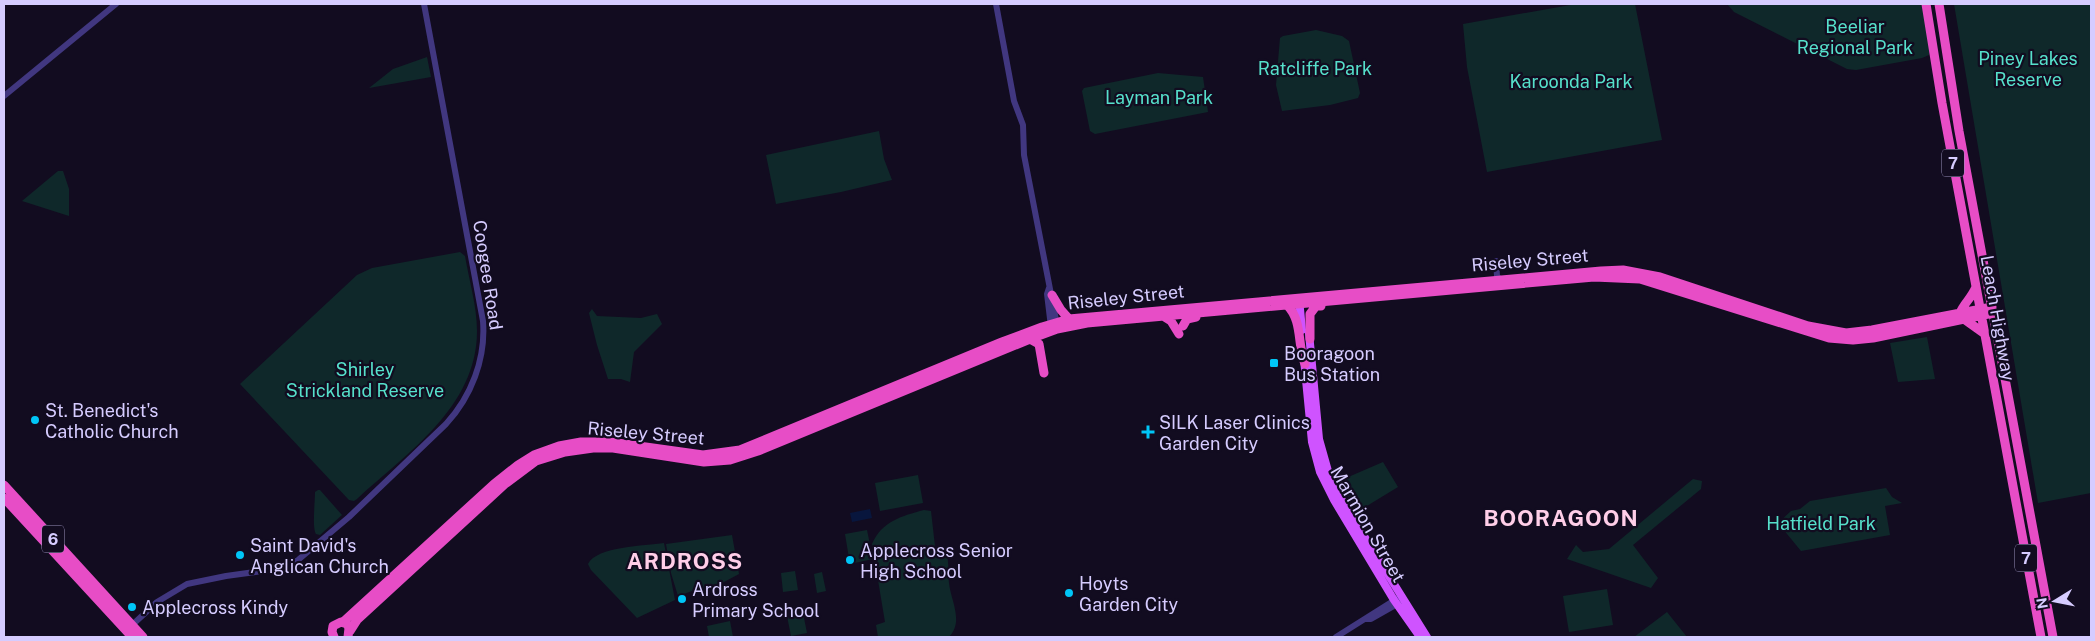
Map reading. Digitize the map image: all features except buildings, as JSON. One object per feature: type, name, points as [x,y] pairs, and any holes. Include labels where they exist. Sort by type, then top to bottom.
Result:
[{"type":"highway","name":"Leach Highway","points":[[1926,4],[1942,103],[2041,637]]},
{"type":"highway","name":"Leach Highway","points":[[1939,4],[1958,124],[2053,637]]},
{"type":"highway","name":"Riseley Street","points":[[349,634],[357,620],[505,484],[536,461],[553,455],[604,444],[704,462],[730,460],[758,451],[1030,339],[1069,318],[1303,301],[1498,279],[1623,270],[1644,273],[1808,326],[1846,333],[1962,316]]},
{"type":"highway","name":"Riseley Street","points":[[331,636],[336,624],[343,622],[494,484],[534,455],[551,448],[573,444],[604,444],[703,455],[740,450],[1054,327],[1287,305],[1303,301],[1350,300],[1594,277],[1640,279],[1816,336],[1835,339],[1873,338],[1992,310]]},
{"type":"highway","points":[[1976,287],[1971,299],[1962,307],[1962,316],[1985,334]]},
{"type":"highway","points":[[1051,292],[1060,310],[1069,318]]},
{"type":"highway","points":[[1310,339],[1310,314],[1316,306],[1343,304],[1350,300]]},
{"type":"highway","points":[[1287,305],[1296,318],[1301,354],[1305,364]]},
{"type":"highway","points":[[1163,316],[1172,321],[1181,330],[1187,319],[1200,317],[1205,313]]},
{"type":"highway","points":[[1030,339],[1039,344],[1044,373]]},
{"type":"highway","name":"6","points":[[4,485],[130,631]]},
{"type":"highway","name":"6","points":[[4,498],[130,631],[143,637]]},
{"type":"highway","points":[[2019,520],[2031,518]]},
{"type":"highway","points":[[2033,596],[2036,587],[2029,547],[2032,545],[2036,547]]},
{"type":"highway","name":"Riseley Street","points":[[343,622],[350,628],[349,634]]},
{"type":"main road","name":"Marmion Street","points":[[1303,301],[1310,339],[1320,440],[1328,470],[1344,504],[1420,637]]},
{"type":"main road","name":"Marmion Street","points":[[1303,301],[1305,364],[1312,442],[1320,472],[1334,500],[1399,600],[1427,637]]},
{"type":"street","points":[[4,96],[116,4]]},
{"type":"street","name":"Coogee Road","points":[[130,631],[157,602],[187,584],[226,576],[279,570],[291,565],[331,533],[446,424],[464,400],[476,375],[481,356],[484,330],[482,313],[424,4]]},
{"type":"street","points":[[996,4],[1014,101],[1023,125],[1024,155],[1051,292],[1054,327]]},
{"type":"street","points":[[1488,287],[1498,279],[1503,282],[1523,284]]},
{"type":"street","points":[[1336,637],[1367,619],[1372,619],[1399,600]]},
{"type":"green space","name":"Karoonda Park","points":[[1576,4],[1635,4],[1662,140],[1487,172],[1467,67],[1463,24]]},
{"type":"green space","name":"Beeliar Regional Park","points":[[1727,4],[1923,4],[1930,52],[1929,55],[1922,58],[1856,70],[1847,69],[1734,12]]},
{"type":"green space","name":"Beeliar Regional Park","points":[[1954,4],[2091,4],[2091,493],[2038,503]]},
{"type":"green space","name":"Ratcliffe Park","points":[[1316,30],[1342,36],[1349,41],[1360,93],[1358,98],[1330,105],[1282,111],[1276,85],[1280,38]]},
{"type":"green space","points":[[427,57],[431,77],[369,88],[393,69]]},
{"type":"green space","name":"Layman Park","points":[[1158,73],[1203,77],[1208,112],[1095,134],[1090,131],[1082,91],[1084,88]]},
{"type":"green space","points":[[879,131],[884,159],[892,180],[776,204],[766,155]]},
{"type":"green space","points":[[58,171],[63,171],[69,189],[69,216],[22,201]]},
{"type":"green space","name":"Shirley Strickland Reserve","points":[[460,252],[465,256],[477,322],[474,358],[465,383],[452,405],[436,426],[417,446],[357,499],[354,501],[349,500],[240,384],[357,275],[372,268]]},
{"type":"green space","points":[[592,309],[597,316],[641,318],[657,314],[662,324],[634,352],[630,382],[621,379],[608,379],[589,313]]},
{"type":"green space","points":[[1927,337],[1935,379],[1898,382],[1890,343]]},
{"type":"green space","points":[[1383,462],[1398,487],[1357,512],[1339,481]]},
{"type":"green space","points":[[918,475],[923,503],[880,511],[875,483]]},
{"type":"green space","points":[[1693,479],[1702,481],[1701,489],[1633,545],[1658,578],[1651,588],[1567,559],[1576,545],[1583,552],[1609,549]]},
{"type":"green space","name":"Hatfield Park","points":[[1886,488],[1892,497],[1902,503],[1885,506],[1890,535],[1801,551],[1778,523],[1791,511],[1800,509],[1810,501]]},
{"type":"green space","points":[[318,490],[342,515],[320,535],[316,534],[314,526],[315,492]]},
{"type":"green space","points":[[924,510],[931,511],[936,555],[947,555],[949,583],[956,625],[949,637],[878,637],[876,625],[885,622],[872,544],[876,536],[887,525],[901,517]]},
{"type":"green space","points":[[867,530],[873,559],[850,564],[845,534]]},
{"type":"green space","points":[[732,535],[739,574],[709,590],[695,586],[692,591],[678,596],[671,573],[666,544]]},
{"type":"green space","points":[[664,543],[675,600],[637,618],[591,570],[588,564],[593,558],[611,550]]},
{"type":"green space","points":[[795,571],[798,590],[783,592],[781,573]]},
{"type":"green space","points":[[822,572],[826,591],[817,593],[814,574]]},
{"type":"green space","points":[[1607,589],[1613,625],[1569,632],[1563,596]]},
{"type":"green space","points":[[1667,612],[1687,637],[1634,637]]},
{"type":"green space","points":[[803,613],[807,633],[791,636],[787,616]]},
{"type":"green space","points":[[730,621],[733,637],[709,637],[707,626]]},
{"type":"water","points":[[870,509],[872,518],[852,522],[850,513]]},
{"type":"place","name":"Booragoon Bus Station","points":[[1274,363]]},
{"type":"place","name":"St. Benedict's Catholic Church","points":[[35,420]]},
{"type":"place","name":"SILK Laser Clinics Garden City","points":[[1148,432]]},
{"type":"place","name":"Saint David's Anglican Church","points":[[240,555]]},
{"type":"place","name":"Applecross Senior High School","points":[[850,560]]},
{"type":"place","name":"Hoyts Garden City","points":[[1069,593]]},
{"type":"place","name":"Ardross Primary School","points":[[682,599]]},
{"type":"place","name":"Applecross Kindy","points":[[132,607]]},
{"type":"district","name":"BOORAGOON","points":[[1561,518]]},
{"type":"district","name":"ARDROSS","points":[[685,561]]},
{"type":"park label","name":"Piney Lakes Reserve","points":[[2028,68]]}]
